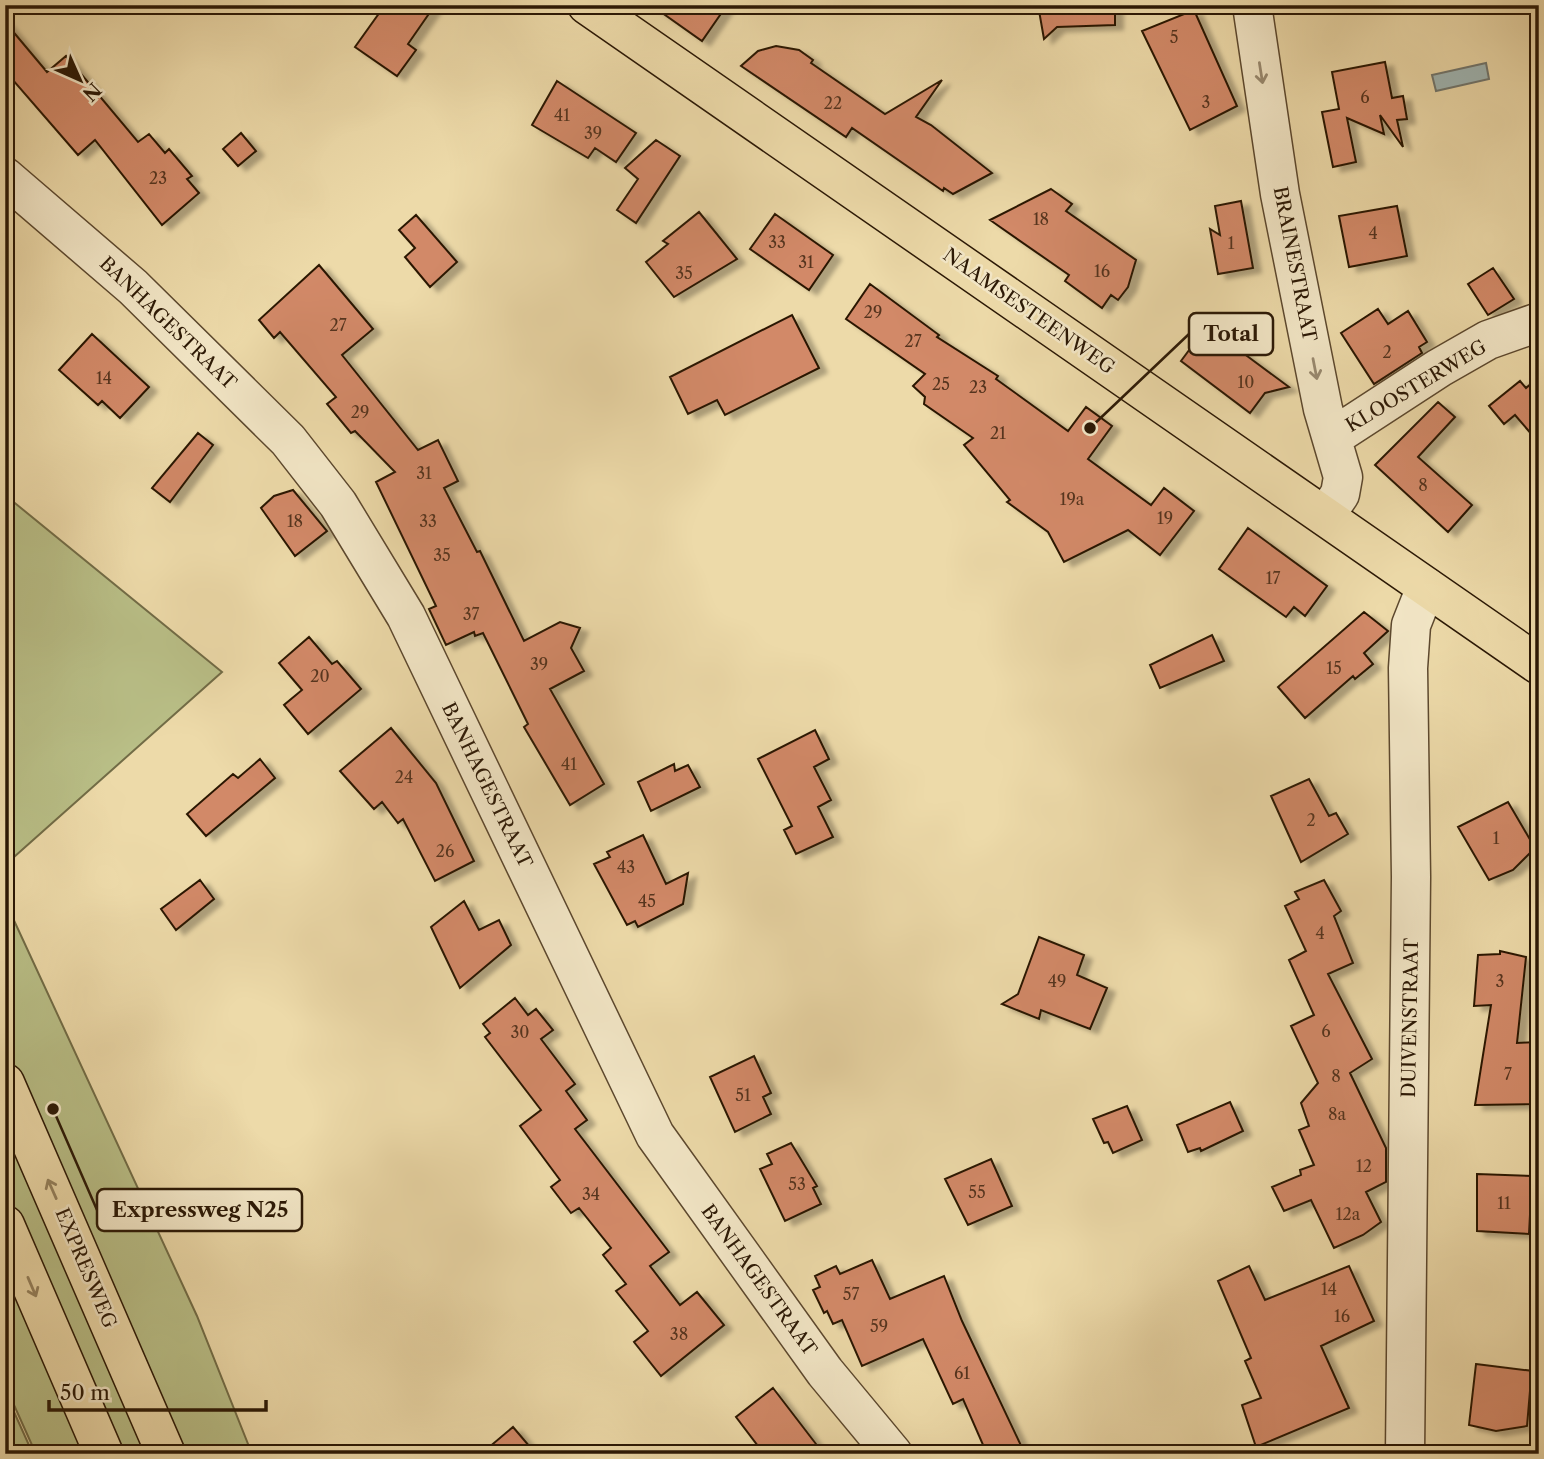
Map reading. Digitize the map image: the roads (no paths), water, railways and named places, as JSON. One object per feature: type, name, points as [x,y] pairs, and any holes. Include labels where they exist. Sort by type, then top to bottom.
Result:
[{"type":"main road","name":"NAAMSESTEENWEG","points":[[587,5],[1539,665]]},
{"type":"main road","name":"EXPRESWEG","points":[[5,1083],[166,1454]]},
{"type":"main road","points":[[5,1225],[104,1454]]},
{"type":"street","name":"BRAINESTRAAT","points":[[1252,5],[1280,194],[1323,409],[1343,485],[1325,516]]},
{"type":"street","name":"BANHAGESTRAAT","points":[[5,177],[134,287],[288,440],[338,504],[406,616],[655,1135],[825,1372],[893,1454]]},
{"type":"street","name":"KLOOSTERWEG","points":[[1332,437],[1478,346],[1539,322]]},
{"type":"street","name":"DUIVENSTRAAT","points":[[1405,1454],[1411,877],[1408,668],[1411,625],[1426,586]]},
{"type":"water","points":[[1486,63],[1489,79],[1436,91],[1432,75]]},
{"type":"place","name":"Total","points":[[1090,428]]},
{"type":"place","name":"Expressweg N25","points":[[53,1109]]}]
